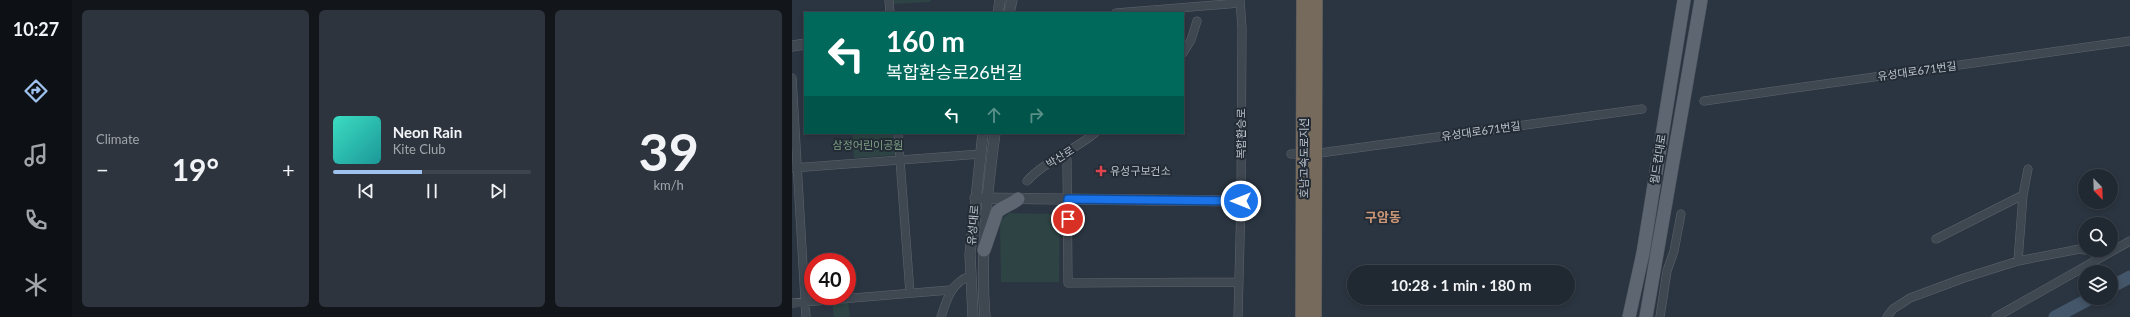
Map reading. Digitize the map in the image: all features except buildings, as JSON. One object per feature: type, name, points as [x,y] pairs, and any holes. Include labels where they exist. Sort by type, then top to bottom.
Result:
[{"type":"highway","name":"호남고속도로지선","points":[[1303,317],[1304,0]]},
{"type":"highway","name":"호남고속도로지선","points":[[1314,317],[1315,0]]},
{"type":"main road","name":"월드컵대로","points":[[1629,317],[1643,253],[1684,0]]},
{"type":"main road","name":"월드컵대로","points":[[1646,317],[1702,0]]},
{"type":"main road","points":[[984,250],[997,212],[1000,209],[1011,205],[1018,199]]},
{"type":"street","points":[[889,0],[890,12]]},
{"type":"street","points":[[998,12],[1000,0]]},
{"type":"street","points":[[1009,12],[1012,0]]},
{"type":"street","points":[[1125,12],[1203,3],[1240,1]]},
{"type":"street","name":"복합환승로","points":[[1238,317],[1241,201],[1242,28],[1240,1]]},
{"type":"street","points":[[1184,51],[1191,40],[1197,21]]},
{"type":"street","name":"유성대로671번길","points":[[1704,101],[2130,42]]},
{"type":"street","points":[[792,46],[804,44]]},
{"type":"street","points":[[792,78],[795,168],[804,289]]},
{"type":"street","name":"유성대로671번길","points":[[1320,153],[1642,109]]},
{"type":"street","points":[[898,134],[910,294]]},
{"type":"street","name":"유성대로","points":[[973,317],[970,254],[983,134]]},
{"type":"street","name":"유성대로","points":[[985,317],[984,250],[990,199],[994,134]]},
{"type":"street","name":"박산로","points":[[1026,181],[1035,172],[1064,155],[1094,134]]},
{"type":"street","points":[[795,168],[981,154]]},
{"type":"street","points":[[1064,155],[1067,160],[1068,283],[1238,282]]},
{"type":"street","points":[[2018,261],[2023,195],[2028,169]]},
{"type":"street","points":[[1936,239],[2023,195]]},
{"type":"street","points":[[975,198],[1241,201]]},
{"type":"street","points":[[1660,317],[1667,271],[1674,251],[1682,214]]},
{"type":"street","points":[[1996,317],[2130,241]]},
{"type":"street","points":[[1887,317],[1894,309],[1910,298],[2018,261],[2078,249]]},
{"type":"street","points":[[2093,257],[2097,260]]},
{"type":"street","points":[[941,317],[950,290],[961,279],[970,276]]},
{"type":"street","points":[[856,298],[950,290]]},
{"type":"street","points":[[792,303],[804,302]]},
{"type":"street","points":[[805,305],[806,317]]},
{"type":"green space","points":[[894,0],[930,0],[930,2],[894,4]]},
{"type":"green space","name":"삼정어린이공원","points":[[852,134],[893,134],[895,155],[854,158]]},
{"type":"green space","points":[[1009,213],[1052,214],[1060,222],[1059,282],[1001,282],[1000,221]]},
{"type":"green space","points":[[832,305],[848,305],[850,317],[834,317]]},
{"type":"waterway","points":[[2118,283],[2130,277]]},
{"type":"waterway","points":[[2055,317],[2078,305]]},
{"type":"place","name":"유성구보건소","points":[[1101,171]]},
{"type":"district","name":"구암동","points":[[1383,217]]},
{"type":"route","points":[[1068,219],[1068,199],[1241,201]]}]
